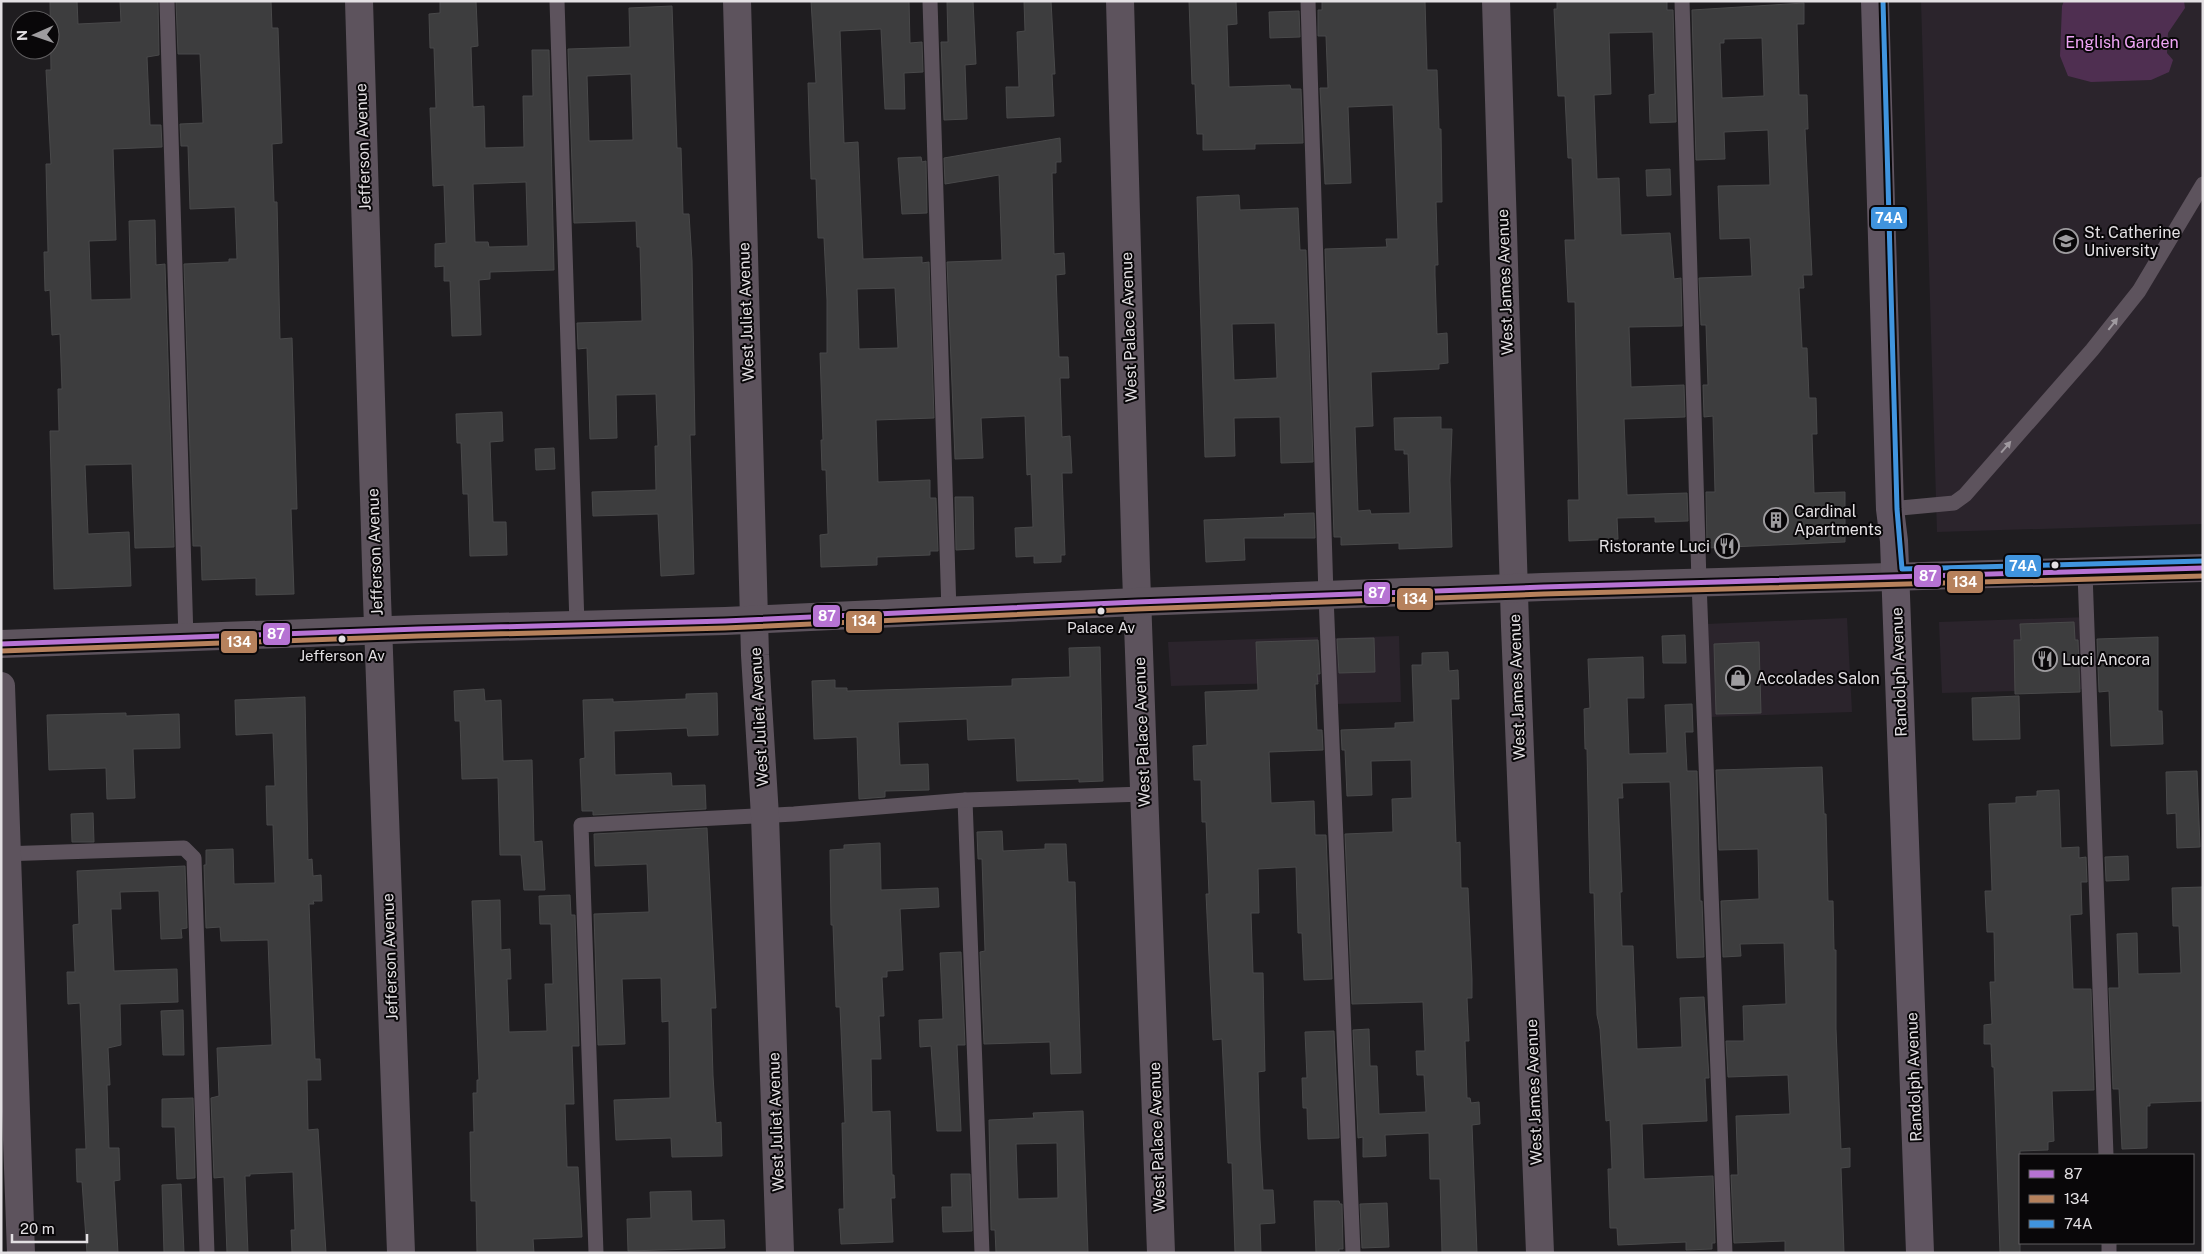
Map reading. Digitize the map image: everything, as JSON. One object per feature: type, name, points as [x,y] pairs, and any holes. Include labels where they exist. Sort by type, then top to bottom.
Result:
[{"type":"main road","name":"Randolph Avenue","points":[[1875,1],[1890,509],[1895,577],[1920,1253]]},
{"type":"street","name":"Jefferson Avenue","points":[[358,1],[378,631],[401,1253]]},
{"type":"street","name":"West Juliet Avenue","points":[[736,1],[754,620],[765,816],[780,1253]]},
{"type":"street","name":"West Palace Avenue","points":[[1120,1],[1137,602],[1161,1253]]},
{"type":"street","name":"West James Avenue","points":[[1496,1],[1514,588],[1540,1253]]},
{"type":"street","points":[[1,644],[754,620],[1137,602],[1514,588],[2085,573],[2203,568]]},
{"type":"street","points":[[1,686],[4,854],[21,1253]]},
{"type":"lane","points":[[167,1],[186,639]]},
{"type":"lane","points":[[558,1],[577,625]]},
{"type":"lane","points":[[930,1],[949,612]]},
{"type":"lane","points":[[1308,1],[1326,596],[1354,1253]]},
{"type":"lane","points":[[1682,1],[1699,582],[1725,1253]]},
{"type":"lane","points":[[1890,509],[1954,503],[1974,484],[2092,350],[2139,291],[2203,184]]},
{"type":"lane","points":[[2085,573],[2106,1154]]},
{"type":"lane","points":[[596,1253],[581,825],[765,816],[965,800],[1144,794]]},
{"type":"lane","points":[[965,800],[982,1253]]},
{"type":"lane","points":[[4,854],[184,848],[194,858],[206,1253]]},
{"type":"shaded area","name":"St. Catherine University","points":[[1921,1],[2203,1],[2203,524],[1937,532]]},
{"type":"shaded area","points":[[2088,617],[2091,689],[1942,693],[1939,622]]},
{"type":"shaded area","points":[[1847,618],[1852,712],[1710,717],[1706,624]]},
{"type":"shaded area","points":[[1399,636],[1401,702],[1336,704],[1334,638]]},
{"type":"shaded area","points":[[1318,637],[1320,682],[1171,686],[1168,642]]},
{"type":"green space","name":"English Garden","points":[[2064,1],[2184,1],[2185,8],[2168,33],[2167,53],[2173,60],[2169,72],[2151,80],[2091,82],[2068,76],[2060,56],[2062,6]]},
{"type":"building","points":[[50,1],[77,1],[78,24],[121,22],[120,1],[158,1],[159,55],[147,57],[150,125],[161,125],[162,147],[113,149],[116,240],[89,241],[91,300],[131,299],[129,221],[155,220],[156,265],[165,264],[174,547],[135,548],[132,464],[85,465],[88,534],[129,532],[131,586],[54,589],[50,431],[59,431],[58,389],[62,389],[60,334],[52,335],[50,290],[45,291],[44,252],[48,252],[46,164],[51,164],[46,70],[51,70],[51,60],[60,60],[60,10],[50,10]]},
{"type":"building","points":[[176,1],[271,1],[272,28],[278,28],[282,143],[272,144],[274,202],[277,202],[280,339],[292,338],[297,509],[291,509],[294,594],[256,595],[256,578],[202,580],[201,546],[193,546],[184,264],[229,262],[229,259],[237,259],[235,207],[190,209],[188,146],[181,146],[180,124],[203,123],[200,54],[178,54]]},
{"type":"building","points":[[440,1],[476,1],[478,46],[471,47],[473,107],[484,106],[485,148],[524,147],[523,96],[533,96],[532,50],[549,50],[554,270],[490,272],[490,279],[479,280],[481,335],[452,336],[450,281],[444,281],[444,266],[435,267],[435,244],[446,243],[444,185],[433,186],[430,108],[436,108],[434,48],[430,48],[429,14],[440,13]],"holes":[[[526,182],[528,246],[489,247],[488,242],[475,242],[473,184]]]},
{"type":"building","points":[[811,1],[909,1],[910,43],[922,42],[923,72],[904,73],[905,109],[885,109],[881,29],[840,31],[844,143],[858,142],[863,259],[922,257],[922,263],[929,262],[934,418],[876,420],[878,482],[930,480],[930,498],[936,498],[938,551],[930,551],[930,555],[877,557],[877,565],[821,567],[820,535],[828,534],[826,470],[822,470],[821,440],[823,440],[820,353],[827,353],[827,300],[824,238],[818,238],[816,179],[811,179],[808,83],[816,83]],"holes":[[[895,288],[898,348],[859,349],[857,289]]]},
{"type":"building","points":[[947,1],[973,1],[976,64],[965,65],[967,119],[944,120],[941,42],[948,42]]},
{"type":"building","points":[[1024,1],[1051,1],[1055,74],[1052,74],[1054,116],[1007,118],[1006,87],[1019,87],[1017,32],[1025,31]]},
{"type":"building","points":[[1189,1],[1236,1],[1237,24],[1227,25],[1229,87],[1290,85],[1291,89],[1301,89],[1303,143],[1255,144],[1255,149],[1203,150],[1203,134],[1197,134],[1195,84],[1192,84]]},
{"type":"building","points":[[1322,1],[1425,1],[1427,70],[1437,70],[1439,129],[1441,129],[1442,202],[1436,202],[1438,265],[1435,265],[1435,275],[1437,334],[1447,333],[1448,363],[1439,364],[1439,369],[1371,372],[1373,426],[1355,427],[1358,511],[1370,510],[1371,514],[1410,513],[1408,454],[1404,454],[1404,450],[1395,450],[1394,418],[1441,417],[1441,429],[1452,429],[1450,480],[1452,547],[1399,549],[1399,543],[1341,545],[1341,537],[1334,537],[1325,249],[1387,247],[1386,239],[1398,239],[1393,105],[1348,107],[1351,183],[1325,184],[1320,88],[1328,88],[1326,36],[1318,36],[1318,10],[1322,10]]},
{"type":"building","points":[[1557,1],[1667,1],[1667,10],[1673,10],[1676,122],[1650,123],[1649,95],[1655,94],[1653,32],[1609,33],[1611,94],[1594,95],[1597,179],[1619,178],[1621,235],[1670,233],[1674,279],[1681,278],[1682,326],[1629,327],[1631,387],[1684,385],[1685,417],[1624,419],[1627,495],[1687,493],[1688,521],[1655,522],[1655,517],[1617,518],[1618,539],[1569,541],[1568,500],[1579,500],[1575,302],[1568,302],[1565,240],[1575,240],[1572,158],[1568,158],[1565,96],[1558,96],[1554,9],[1557,9]]},
{"type":"building","points":[[1804,3],[1804,24],[1797,24],[1799,95],[1807,95],[1808,129],[1805,129],[1812,275],[1803,275],[1804,288],[1799,288],[1802,348],[1807,348],[1809,398],[1816,398],[1817,434],[1812,434],[1814,493],[1845,492],[1845,542],[1707,548],[1706,492],[1715,492],[1713,416],[1704,417],[1703,385],[1708,385],[1706,325],[1701,325],[1699,278],[1752,276],[1750,238],[1720,239],[1718,186],[1770,185],[1768,130],[1724,132],[1725,159],[1696,160],[1692,10]],"holes":[[[1762,38],[1764,96],[1722,98],[1720,43],[1724,43],[1724,39]]]},
{"type":"building","points":[[672,6],[677,148],[681,148],[683,214],[689,214],[692,261],[695,435],[690,435],[694,574],[661,576],[658,514],[593,516],[592,492],[656,490],[655,446],[658,446],[656,394],[616,395],[617,438],[590,439],[587,348],[578,349],[577,323],[642,321],[640,247],[637,247],[636,221],[574,223],[568,49],[630,47],[629,8]],"holes":[[[631,74],[633,140],[589,141],[587,76]]]},
{"type":"building","points":[[1299,11],[1300,37],[1270,38],[1269,12]]},
{"type":"building","points":[[1060,138],[1061,162],[1056,162],[1056,173],[1052,173],[1054,254],[1064,253],[1065,274],[1056,275],[1059,357],[1068,357],[1069,378],[1060,378],[1062,437],[1070,436],[1072,473],[1062,473],[1065,555],[1061,555],[1061,562],[1034,563],[1034,556],[1016,557],[1015,528],[1033,527],[1031,474],[1027,475],[1025,416],[981,418],[983,458],[955,459],[947,262],[1002,260],[999,175],[945,184],[944,158]]},
{"type":"building","points":[[921,157],[922,162],[926,161],[927,213],[902,214],[898,158]]},
{"type":"building","points":[[1670,169],[1671,195],[1647,196],[1646,170]]},
{"type":"building","points":[[1239,195],[1240,210],[1298,208],[1300,250],[1306,250],[1313,462],[1281,463],[1280,417],[1234,418],[1235,456],[1205,457],[1197,197]],"holes":[[[1275,323],[1277,378],[1234,380],[1232,324]]]},
{"type":"building","points":[[502,412],[503,441],[490,442],[493,522],[506,522],[507,555],[470,556],[468,494],[463,494],[461,443],[457,443],[456,414]]},
{"type":"building","points":[[554,448],[555,469],[536,470],[535,449]]},
{"type":"building","points":[[955,497],[973,497],[974,549],[956,550]]},
{"type":"building","points":[[1314,513],[1315,538],[1244,538],[1245,560],[1206,562],[1204,520],[1285,517],[1284,514]]},
{"type":"building","name":"Luci Ancora","points":[[2074,622],[2075,640],[2078,640],[2080,692],[2015,694],[2014,640],[2021,640],[2020,624]]},
{"type":"building","points":[[1685,635],[1686,663],[1663,663],[1662,636]]},
{"type":"building","points":[[2158,637],[2158,711],[2162,711],[2163,744],[2111,746],[2109,691],[2099,692],[2097,639]]},
{"type":"building","points":[[1374,638],[1375,672],[1339,673],[1337,639]]},
{"type":"building","points":[[1318,640],[1320,674],[1317,674],[1318,684],[1315,684],[1317,730],[1322,730],[1323,750],[1269,752],[1271,803],[1314,801],[1315,835],[1326,835],[1332,979],[1304,980],[1302,933],[1298,933],[1296,867],[1258,869],[1259,913],[1251,913],[1253,973],[1263,973],[1265,1071],[1258,1072],[1260,1139],[1263,1190],[1273,1190],[1275,1223],[1260,1224],[1261,1253],[1235,1253],[1232,1163],[1228,1163],[1222,1039],[1213,1040],[1206,894],[1209,894],[1206,822],[1202,822],[1201,780],[1194,780],[1193,746],[1207,745],[1205,692],[1258,690],[1256,642]]},
{"type":"building","name":"Accolades Salon","points":[[1759,642],[1761,713],[1716,714],[1714,644]]},
{"type":"building","points":[[1100,647],[1103,781],[1079,782],[1079,779],[1017,781],[1015,738],[968,740],[967,719],[898,722],[900,765],[928,764],[929,790],[885,791],[885,797],[859,799],[857,737],[814,739],[812,681],[835,680],[835,688],[847,688],[847,691],[1012,686],[1012,679],[1070,677],[1069,648]]},
{"type":"building","points":[[1448,652],[1449,671],[1458,670],[1459,699],[1451,699],[1456,843],[1460,842],[1461,888],[1468,888],[1472,979],[1472,998],[1467,998],[1469,1041],[1465,1041],[1467,1098],[1470,1098],[1471,1103],[1479,1102],[1480,1124],[1472,1125],[1477,1253],[1442,1253],[1440,1179],[1430,1179],[1429,1133],[1385,1135],[1386,1156],[1363,1157],[1363,1137],[1358,1138],[1353,1030],[1369,1029],[1370,1066],[1377,1066],[1379,1114],[1426,1112],[1424,1075],[1417,1075],[1416,1051],[1425,1051],[1423,1002],[1352,1004],[1345,834],[1393,832],[1392,799],[1412,798],[1411,760],[1371,761],[1372,795],[1347,796],[1345,750],[1342,750],[1341,730],[1395,728],[1395,723],[1414,722],[1412,665],[1422,665],[1422,653]]},
{"type":"building","points":[[1643,657],[1644,698],[1627,698],[1629,754],[1667,753],[1665,705],[1692,704],[1693,732],[1685,732],[1687,771],[1697,771],[1700,901],[1702,901],[1704,957],[1677,958],[1670,782],[1622,783],[1623,798],[1618,798],[1622,946],[1633,946],[1637,1049],[1682,1047],[1680,998],[1704,997],[1709,1078],[1705,1078],[1707,1121],[1642,1124],[1644,1179],[1713,1176],[1715,1243],[1712,1243],[1712,1249],[1686,1250],[1686,1242],[1618,1245],[1617,1228],[1610,1228],[1608,1169],[1612,1169],[1610,1120],[1606,1121],[1600,1029],[1597,1015],[1594,893],[1590,893],[1587,749],[1585,749],[1584,709],[1590,708],[1588,659]]},
{"type":"building","points":[[484,689],[485,701],[501,700],[503,761],[532,760],[534,842],[542,841],[545,890],[524,890],[521,855],[500,855],[498,778],[462,779],[460,721],[455,721],[454,691]]},
{"type":"building","points":[[717,693],[718,735],[688,736],[687,728],[614,731],[615,775],[671,773],[672,786],[705,785],[706,809],[593,815],[593,811],[582,811],[580,759],[585,758],[583,700],[613,699],[613,702],[686,699],[686,694]]},
{"type":"building","points":[[2019,696],[2020,739],[1973,740],[1972,698]]},
{"type":"building","points":[[305,697],[308,860],[312,859],[313,876],[321,875],[322,901],[313,901],[314,904],[309,904],[315,1059],[320,1059],[321,1080],[307,1080],[308,1130],[318,1129],[326,1253],[292,1253],[291,1230],[295,1230],[293,1172],[250,1174],[250,1176],[245,1176],[248,1253],[227,1253],[224,1177],[214,1178],[211,1098],[219,1096],[217,1048],[272,1045],[268,940],[221,941],[220,927],[206,928],[204,865],[206,865],[206,850],[233,849],[234,884],[275,883],[273,825],[267,825],[266,786],[275,786],[273,733],[236,735],[235,700]]},
{"type":"building","points":[[126,713],[126,716],[179,714],[180,748],[133,749],[135,798],[107,799],[106,768],[49,770],[47,715]]},
{"type":"building","points":[[1822,767],[1824,814],[1826,814],[1828,901],[1833,901],[1834,950],[1836,950],[1836,1029],[1841,1149],[1850,1148],[1850,1167],[1841,1168],[1844,1253],[1785,1253],[1785,1241],[1734,1243],[1731,1175],[1738,1175],[1736,1116],[1790,1114],[1788,1075],[1728,1077],[1726,1041],[1744,1041],[1743,1006],[1786,1004],[1784,943],[1740,944],[1741,956],[1723,957],[1721,901],[1759,899],[1758,849],[1719,850],[1716,770]]},
{"type":"building","points":[[2197,771],[2200,847],[2177,848],[2176,813],[2167,814],[2166,772]]},
{"type":"building","points":[[2059,790],[2061,848],[2079,847],[2079,858],[2086,857],[2087,882],[2081,882],[2082,914],[2070,915],[2073,989],[2091,989],[2094,1090],[2052,1091],[2054,1141],[2048,1142],[2048,1150],[2020,1151],[2019,1154],[2020,1253],[2000,1253],[1994,1067],[1992,1067],[1991,1044],[1984,1044],[1984,1025],[1992,1024],[1990,982],[1995,982],[1994,932],[1987,932],[1985,891],[1992,891],[1989,804],[2016,803],[2016,797],[2037,796],[2037,791]]},
{"type":"building","points":[[93,813],[94,842],[72,842],[71,814]]},
{"type":"building","points":[[707,828],[716,1008],[711,1008],[713,1076],[716,1123],[721,1122],[722,1156],[672,1157],[671,1138],[616,1140],[614,1100],[670,1098],[669,1021],[662,1022],[661,978],[622,979],[625,1044],[598,1045],[594,914],[649,912],[647,864],[595,866],[594,834]]},
{"type":"building","points":[[1002,831],[1003,851],[1045,849],[1045,844],[1066,844],[1068,882],[1075,882],[1081,1073],[1051,1074],[1050,1042],[984,1044],[980,952],[985,951],[982,859],[978,859],[977,832]]},
{"type":"building","points":[[880,843],[881,890],[938,888],[939,907],[900,909],[903,970],[887,971],[887,977],[882,977],[884,1016],[879,1016],[881,1059],[871,1059],[872,1112],[890,1111],[892,1175],[894,1175],[895,1198],[891,1198],[893,1242],[841,1244],[839,1209],[844,1209],[842,1123],[845,1123],[840,1007],[836,1007],[833,925],[831,925],[830,850],[844,849],[844,845]]},
{"type":"building","points":[[2128,856],[2129,880],[2106,881],[2105,857]]},
{"type":"building","points":[[185,866],[187,928],[181,929],[182,938],[161,939],[159,891],[120,892],[121,909],[111,909],[114,971],[177,969],[178,1002],[120,1004],[121,1045],[108,1048],[110,1085],[107,1085],[109,1148],[119,1148],[120,1180],[114,1181],[118,1253],[87,1253],[82,1182],[77,1182],[76,1149],[86,1149],[80,1003],[68,1004],[67,972],[75,972],[73,925],[79,924],[77,871]]},
{"type":"building","points":[[2203,887],[2203,1101],[2150,1103],[2150,1106],[2147,1106],[2147,1148],[2122,1149],[2119,1089],[2113,1089],[2109,988],[2119,988],[2117,934],[2137,933],[2138,974],[2181,973],[2179,926],[2173,926],[2172,888]]},
{"type":"building","points":[[570,895],[571,915],[575,915],[579,1046],[572,1046],[574,1104],[565,1104],[567,1167],[578,1167],[582,1237],[533,1239],[534,1253],[477,1253],[476,1201],[471,1201],[470,1132],[474,1132],[473,1093],[477,1093],[477,1080],[479,1080],[472,901],[500,900],[501,950],[510,949],[511,979],[507,979],[509,1032],[547,1031],[545,984],[553,984],[551,924],[540,924],[539,896]]},
{"type":"building","points":[[961,952],[965,1045],[957,1045],[961,1131],[937,1131],[931,1046],[920,1047],[919,1020],[943,1019],[940,953]]},
{"type":"building","points":[[183,1010],[184,1055],[163,1055],[161,1011]]},
{"type":"building","points":[[1334,1031],[1339,1138],[1308,1139],[1307,1108],[1303,1108],[1302,1078],[1307,1078],[1305,1032]]},
{"type":"building","points":[[193,1098],[195,1178],[177,1179],[175,1127],[162,1127],[162,1099]]},
{"type":"building","points":[[1083,1111],[1088,1253],[996,1253],[995,1230],[991,1230],[989,1120],[1034,1118],[1033,1113]],"holes":[[[1057,1143],[1058,1198],[1018,1199],[1016,1144]]]},
{"type":"building","points":[[951,1174],[970,1174],[972,1231],[943,1232],[942,1207],[952,1207]]},
{"type":"building","points":[[181,1184],[184,1253],[164,1253],[162,1185]]},
{"type":"building","points":[[691,1191],[692,1221],[724,1220],[725,1248],[628,1251],[627,1219],[651,1218],[650,1192]]},
{"type":"building","points":[[1314,1201],[1339,1201],[1342,1204],[1343,1249],[1339,1249],[1339,1253],[1316,1253]]},
{"type":"building","points":[[1387,1203],[1389,1247],[1362,1248],[1360,1204]]},
{"type":"transit line","name":"74A","points":[[1883,1],[1897,509],[1902,569],[2203,561]]},
{"type":"transit line","name":"87","points":[[1,644],[418,629],[725,621],[1137,602],[1543,587],[2203,568]]},
{"type":"transit line","name":"134","points":[[1,651],[418,636],[725,628],[1137,609],[1543,594],[2203,576]]},
{"type":"place","name":"St. Catherine University","points":[[2066,241]]},
{"type":"place","name":"Cardinal Apartments","points":[[1776,520]]},
{"type":"place","name":"Ristorante Luci","points":[[1727,546]]},
{"type":"place","name":"Palace Av","points":[[1101,611]]},
{"type":"place","name":"Jefferson Av","points":[[342,639]]},
{"type":"place","name":"Luci Ancora","points":[[2045,659]]},
{"type":"place","name":"Accolades Salon","points":[[1738,678]]}]
